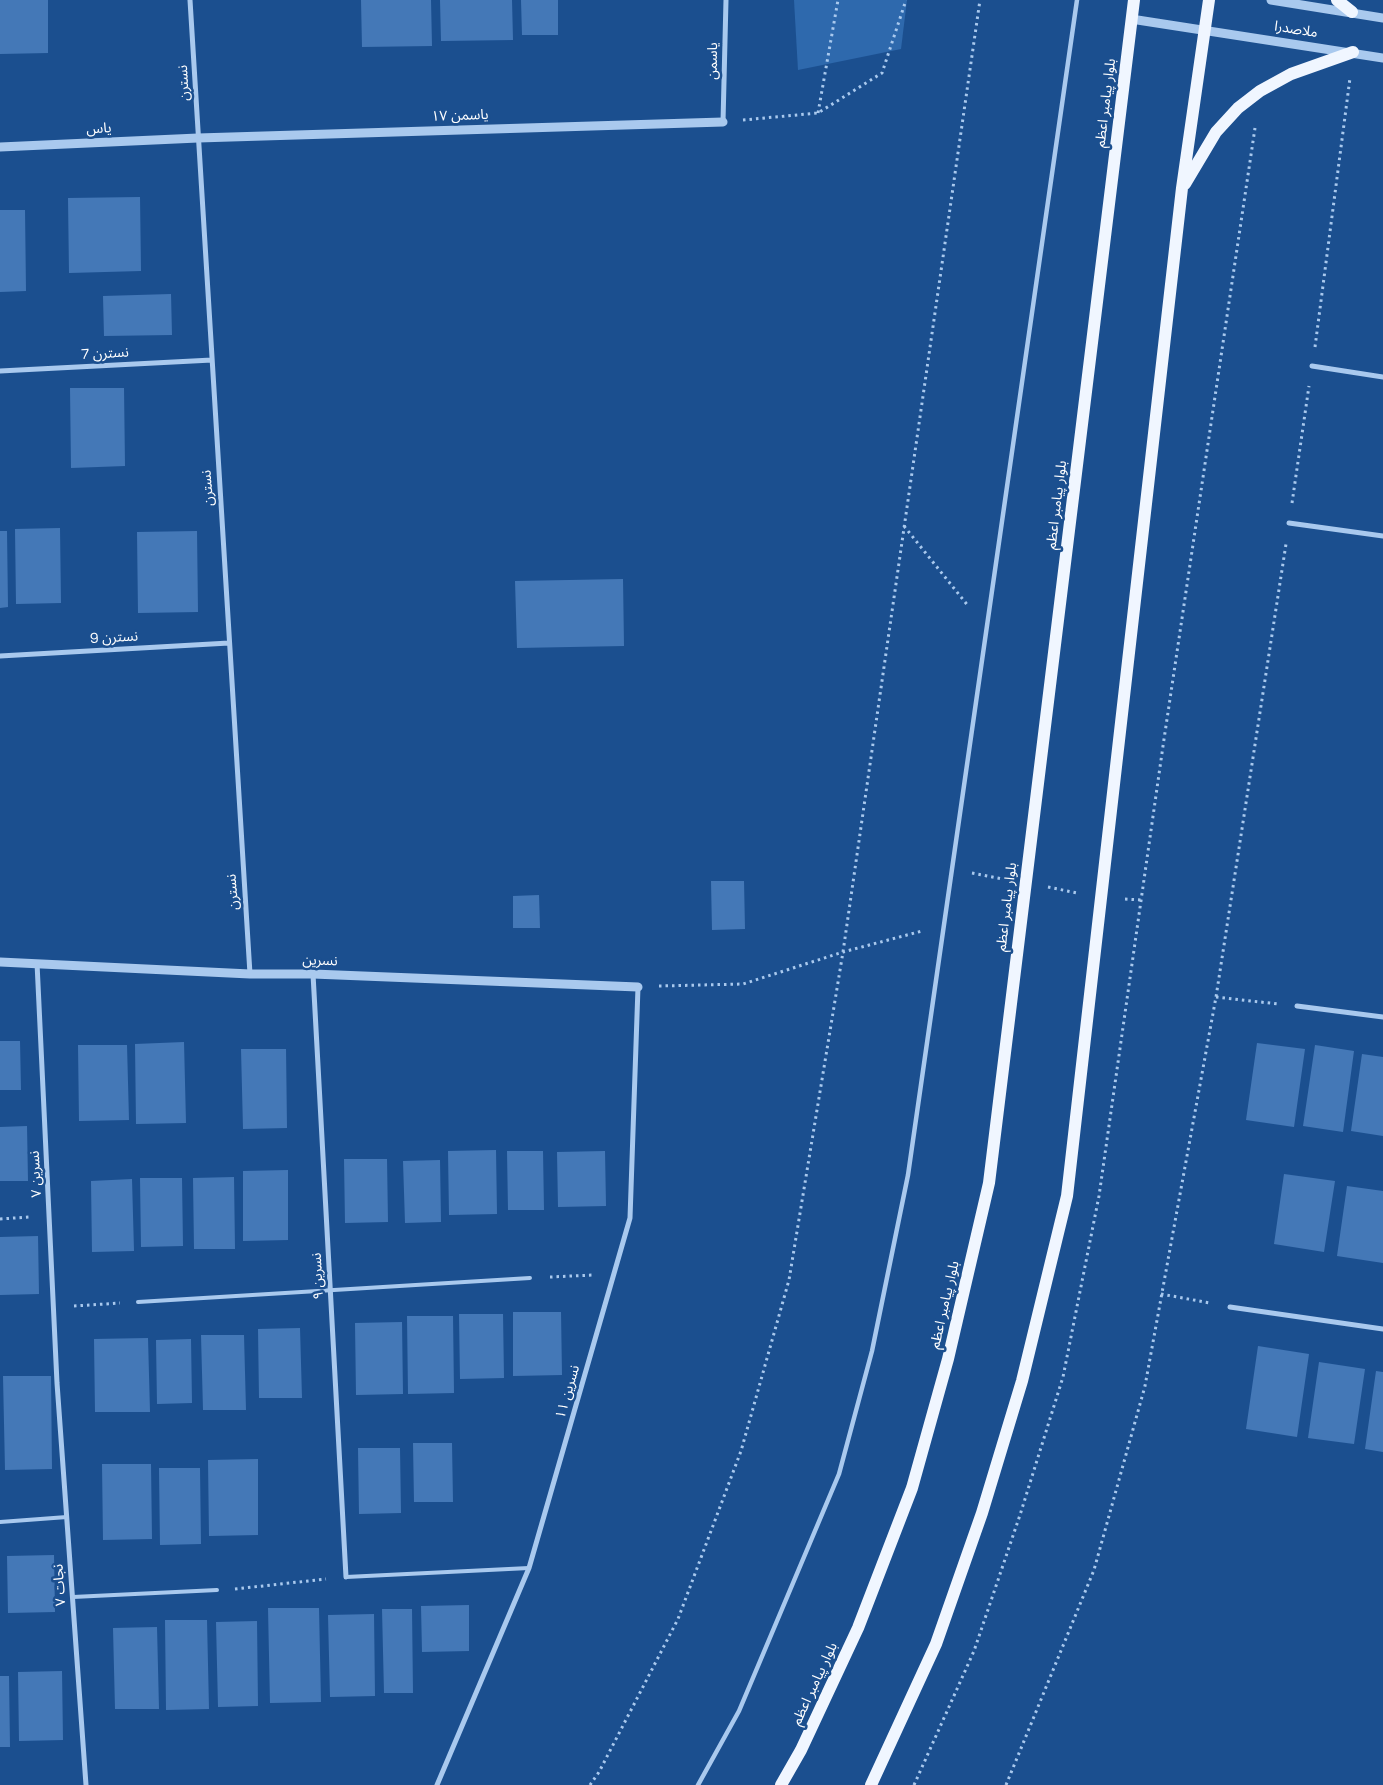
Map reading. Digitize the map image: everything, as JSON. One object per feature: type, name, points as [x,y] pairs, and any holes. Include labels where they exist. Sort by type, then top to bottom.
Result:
[{"type":"main road","name":"بلوار پیامبر اعظم","points":[[781,1785],[801,1750],[858,1628],[912,1488],[948,1359],[989,1184],[1134,0]]},
{"type":"main road","points":[[870,1785],[936,1644],[982,1513],[1022,1381],[1067,1196],[1182,188],[1209,0]]},
{"type":"main road","points":[[1337,0],[1352,12]]},
{"type":"main road","points":[[1182,188],[1216,132],[1238,108],[1260,91],[1291,74],[1353,52]]},
{"type":"street","name":"نسترن","points":[[190,0],[250,974]]},
{"type":"street","name":"یاسمن","points":[[722,122],[726,0]]},
{"type":"street","points":[[698,1785],[739,1712],[839,1474],[872,1351],[908,1176],[1077,0]]},
{"type":"street","name":"ملاصدرا","points":[[1270,0],[1383,18]]},
{"type":"street","name":"ملاصدرا","points":[[1131,19],[1383,58]]},
{"type":"street","name":"یاسمن ۱۷","points":[[198,138],[722,122]]},
{"type":"street","name":"یاس","points":[[0,147],[198,138]]},
{"type":"street","name":"نسترن 7","points":[[0,371],[212,360]]},
{"type":"street","points":[[1312,366],[1383,377]]},
{"type":"street","points":[[1289,523],[1383,536]]},
{"type":"street","name":"نسترن 9","points":[[0,656],[229,643]]},
{"type":"street","name":"نسرین","points":[[0,962],[250,974],[313,974],[638,987]]},
{"type":"street","name":"نسرین ۷","points":[[37,963],[57,1383]]},
{"type":"street","name":"نسرین ۹","points":[[313,974],[346,1577]]},
{"type":"street","name":"نسرین ۱۱","points":[[436,1785],[530,1568],[630,1218],[638,987]]},
{"type":"street","points":[[1297,1006],[1383,1017]]},
{"type":"street","points":[[1230,1307],[1383,1329]]},
{"type":"street","name":"نجات ۷","points":[[57,1383],[86,1785]]},
{"type":"lane","points":[[138,1302],[530,1278]]},
{"type":"lane","points":[[0,1522],[67,1516]]},
{"type":"lane","points":[[346,1577],[530,1568]]},
{"type":"lane","points":[[73,1597],[217,1590]]},
{"type":"path","points":[[818,113],[838,0]]},
{"type":"path","points":[[722,122],[818,113],[882,73],[906,0]]},
{"type":"path","points":[[590,1785],[599,1772],[678,1619],[741,1451],[789,1280],[843,952],[980,0]]},
{"type":"path","points":[[1006,1785],[1094,1570],[1145,1386],[1216,997],[1312,366],[1353,52]]},
{"type":"path","points":[[904,526],[986,629]]},
{"type":"path","points":[[638,987],[743,984],[843,952],[944,925]]},
{"type":"path","points":[[1216,997],[1297,1006]]},
{"type":"path","points":[[0,1219],[49,1216]]},
{"type":"path","points":[[530,1278],[614,1274]]},
{"type":"path","points":[[1161,1294],[1230,1307]]},
{"type":"path","points":[[54,1308],[138,1302]]},
{"type":"path","points":[[217,1590],[346,1577]]},
{"type":"shaded area","points":[[794,0],[907,0],[901,49],[798,70]]},
{"type":"building","points":[[0,0],[48,0],[48,53],[0,54]]},
{"type":"building","points":[[361,0],[431,0],[432,46],[362,47]]},
{"type":"building","points":[[440,0],[512,0],[513,40],[441,41]]},
{"type":"building","points":[[521,0],[558,0],[558,35],[522,35]]},
{"type":"building","points":[[140,197],[141,271],[69,273],[68,198]]},
{"type":"building","points":[[0,210],[25,210],[26,291],[0,292]]},
{"type":"building","points":[[171,294],[172,335],[104,336],[103,296]]},
{"type":"building","points":[[70,388],[124,388],[125,466],[71,468]]},
{"type":"building","points":[[60,528],[61,603],[16,604],[15,529]]},
{"type":"building","points":[[0,531],[7,531],[8,607],[0,608]]},
{"type":"building","points":[[197,531],[198,612],[138,613],[137,532]]},
{"type":"building","points":[[623,579],[624,646],[517,648],[515,581]]},
{"type":"building","points":[[711,881],[744,881],[745,929],[712,930]]},
{"type":"building","points":[[539,895],[540,928],[513,928],[513,896]]},
{"type":"building","points":[[0,1041],[20,1041],[21,1090],[0,1090]]},
{"type":"building","points":[[184,1042],[186,1123],[136,1124],[135,1044]]},
{"type":"building","points":[[1257,1043],[1305,1049],[1294,1127],[1246,1120]]},
{"type":"building","points":[[78,1045],[127,1045],[129,1120],[79,1121]]},
{"type":"building","points":[[1315,1045],[1354,1051],[1343,1132],[1303,1126]]},
{"type":"building","points":[[241,1049],[286,1049],[287,1128],[243,1129]]},
{"type":"building","points":[[1362,1054],[1383,1057],[1383,1136],[1351,1131]]},
{"type":"building","points":[[27,1126],[28,1181],[0,1181],[0,1127]]},
{"type":"building","points":[[496,1150],[497,1214],[449,1215],[448,1151]]},
{"type":"building","points":[[507,1151],[543,1151],[544,1210],[508,1210]]},
{"type":"building","points":[[605,1151],[606,1206],[558,1207],[557,1152]]},
{"type":"building","points":[[344,1159],[387,1159],[388,1222],[345,1223]]},
{"type":"building","points":[[440,1160],[441,1222],[405,1223],[403,1161]]},
{"type":"building","points":[[288,1170],[288,1240],[243,1241],[243,1171]]},
{"type":"building","points":[[1284,1174],[1335,1181],[1324,1252],[1274,1244]]},
{"type":"building","points":[[234,1177],[235,1249],[194,1249],[193,1178]]},
{"type":"building","points":[[140,1178],[182,1178],[183,1246],[141,1247]]},
{"type":"building","points":[[132,1179],[134,1251],[92,1252],[91,1181]]},
{"type":"building","points":[[1347,1186],[1383,1191],[1383,1263],[1337,1256]]},
{"type":"building","points":[[38,1236],[39,1294],[0,1295],[0,1237]]},
{"type":"building","points":[[513,1312],[561,1312],[562,1375],[513,1376]]},
{"type":"building","points":[[459,1314],[503,1314],[504,1378],[460,1379]]},
{"type":"building","points":[[407,1316],[453,1316],[454,1393],[408,1394]]},
{"type":"building","points":[[402,1322],[403,1394],[356,1395],[355,1323]]},
{"type":"building","points":[[300,1328],[302,1398],[259,1398],[258,1329]]},
{"type":"building","points":[[201,1335],[244,1335],[246,1410],[203,1410]]},
{"type":"building","points":[[148,1338],[150,1412],[95,1412],[94,1339]]},
{"type":"building","points":[[191,1339],[192,1403],[157,1404],[156,1340]]},
{"type":"building","points":[[1258,1346],[1309,1354],[1297,1437],[1246,1429]]},
{"type":"building","points":[[1319,1362],[1365,1369],[1354,1444],[1308,1438]]},
{"type":"building","points":[[1376,1371],[1383,1372],[1383,1452],[1365,1449]]},
{"type":"building","points":[[3,1376],[51,1376],[52,1469],[5,1470]]},
{"type":"building","points":[[413,1443],[452,1443],[453,1502],[414,1502]]},
{"type":"building","points":[[358,1448],[400,1448],[401,1513],[359,1514]]},
{"type":"building","points":[[258,1459],[258,1535],[209,1536],[208,1460]]},
{"type":"building","points":[[102,1464],[151,1464],[152,1539],[103,1540]]},
{"type":"building","points":[[159,1468],[200,1468],[201,1544],[160,1545]]},
{"type":"building","points":[[54,1555],[55,1612],[8,1613],[7,1556]]},
{"type":"building","points":[[469,1605],[469,1651],[422,1652],[421,1606]]},
{"type":"building","points":[[268,1608],[319,1608],[321,1702],[270,1703]]},
{"type":"building","points":[[382,1609],[412,1609],[413,1693],[384,1693]]},
{"type":"building","points":[[374,1614],[375,1696],[330,1697],[328,1615]]},
{"type":"building","points":[[165,1620],[207,1620],[209,1709],[166,1710]]},
{"type":"building","points":[[257,1621],[258,1706],[218,1707],[216,1622]]},
{"type":"building","points":[[157,1627],[159,1709],[115,1709],[113,1628]]},
{"type":"building","points":[[62,1671],[63,1740],[19,1741],[18,1672]]},
{"type":"building","points":[[0,1676],[9,1676],[10,1747],[0,1747]]}]
